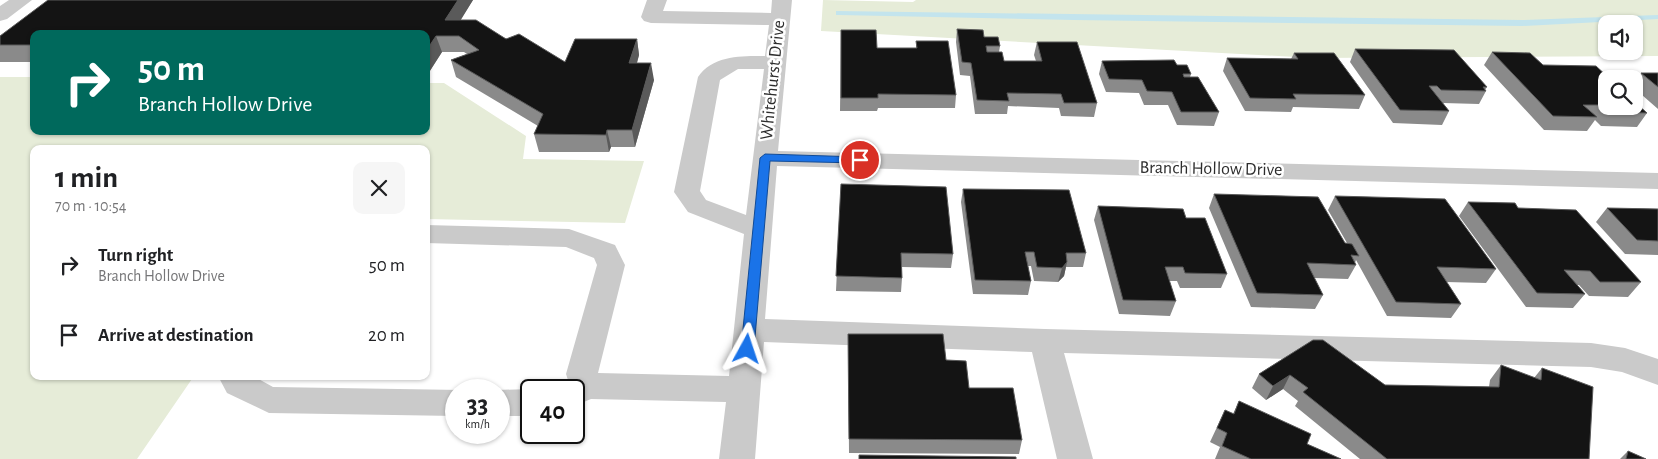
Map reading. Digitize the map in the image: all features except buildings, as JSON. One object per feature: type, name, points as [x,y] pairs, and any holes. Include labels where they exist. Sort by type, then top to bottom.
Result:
[{"type":"street","points":[[0,15],[22,0]]},
{"type":"street","points":[[657,0],[651,17],[708,9],[781,9]]},
{"type":"street","name":"Whitehurst Drive","points":[[737,459],[781,9]]},
{"type":"street","points":[[758,229],[697,206],[687,192],[710,77],[733,63],[775,62]]},
{"type":"street","name":"Branch Hollow Drive","points":[[765,158],[1658,180]]},
{"type":"street","points":[[430,234],[570,238],[605,252],[610,265],[581,379]]},
{"type":"street","points":[[749,330],[1045,341],[1591,355],[1626,360],[1658,372]]},
{"type":"street","points":[[1045,341],[1075,459]]},
{"type":"street","points":[[236,380],[239,384],[269,400],[445,402]]},
{"type":"street","points":[[585,390],[744,389]]},
{"type":"green space","points":[[823,0],[913,2],[916,0],[1658,0],[1658,56],[1643,56],[1643,15],[1598,15],[1598,56],[1314,58],[821,31]]},
{"type":"green space","points":[[0,77],[30,77],[30,135],[430,135],[430,83],[444,83],[526,136],[523,159],[644,161],[625,223],[430,219],[430,145],[30,145],[30,380],[191,380],[137,459],[0,459]]},
{"type":"waterway","points":[[839,13],[1074,18],[1522,23],[1658,17]]},
{"type":"route","points":[[747,349],[765,158],[860,160]]}]
